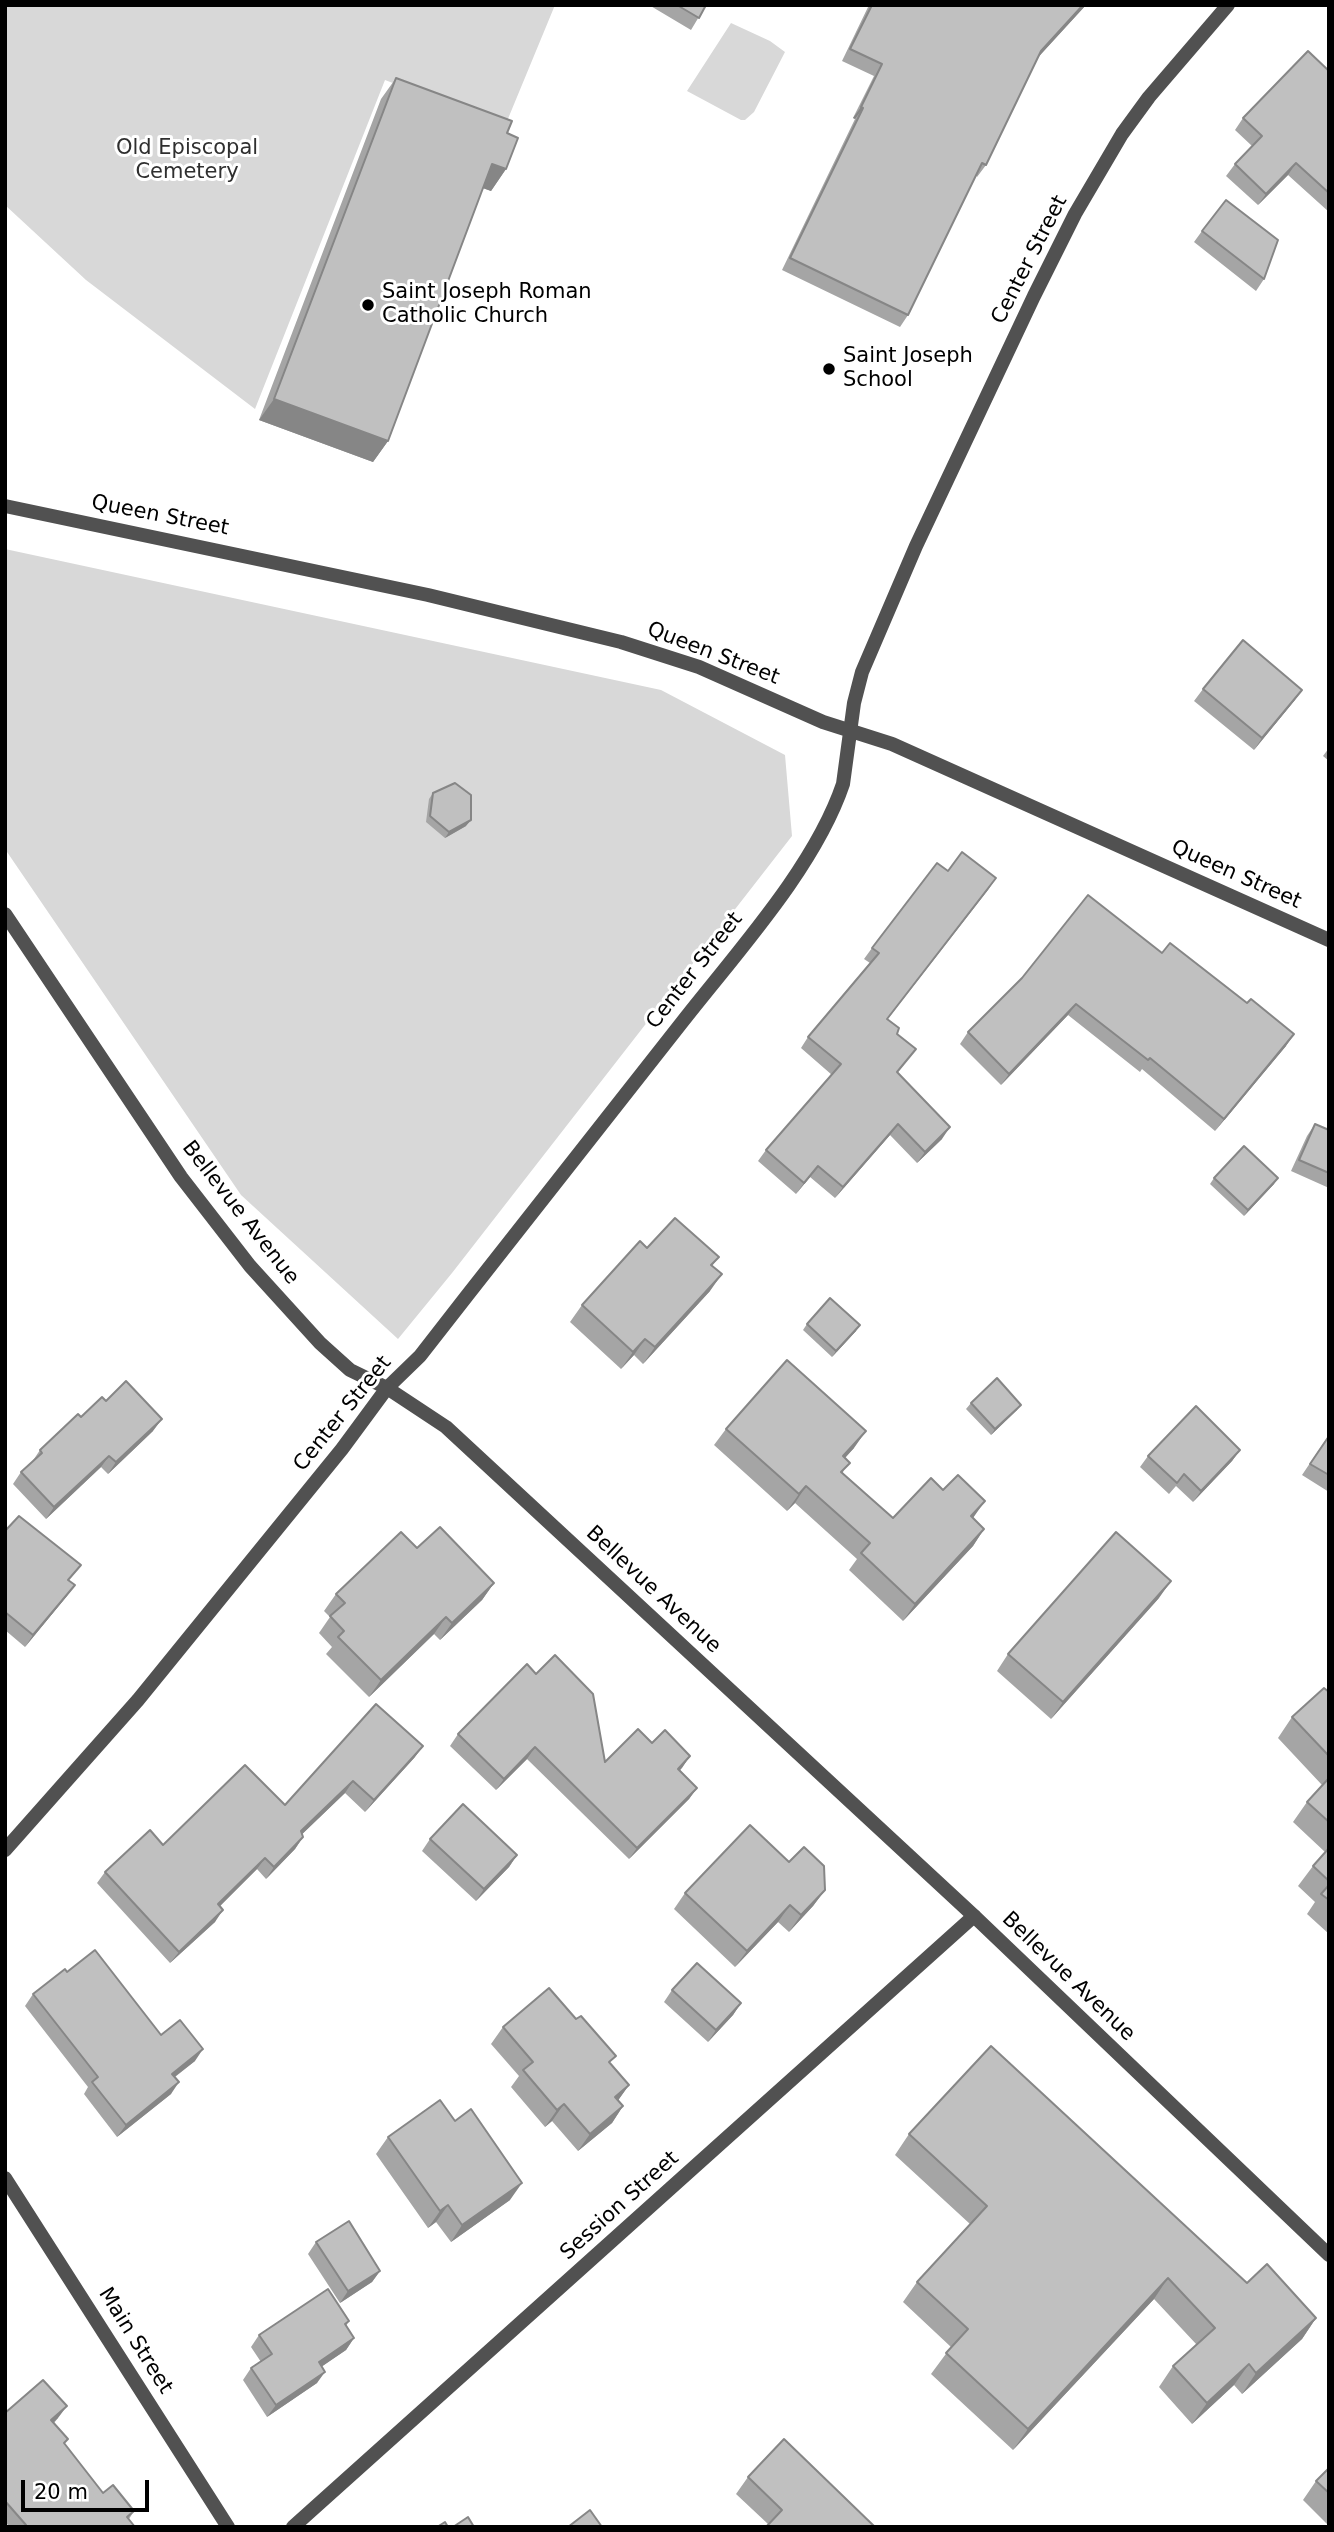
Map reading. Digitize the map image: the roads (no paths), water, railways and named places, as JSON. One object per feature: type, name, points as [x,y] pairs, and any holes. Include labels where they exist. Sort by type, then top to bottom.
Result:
[{"type":"street","name":"Center Street","points":[[5,1850],[146,1690],[342,1449],[387,1388],[420,1356],[778,899],[819,835],[838,799],[846,767],[857,687],[879,628],[992,383],[1075,214],[1134,117],[1228,5]]},
{"type":"street","name":"Queen Street","points":[[5,506],[415,592],[621,642],[699,667],[811,717],[892,744],[1329,940]]},
{"type":"street","name":"Bellevue Avenue","points":[[5,914],[181,1177],[250,1266],[320,1343],[350,1370],[387,1388],[446,1427],[974,1916],[1329,2255]]},
{"type":"street","name":"Session Street","points":[[293,2527],[974,1916]]},
{"type":"street","name":"Main Street","points":[[5,2178],[228,2527]]},
{"type":"place","name":"Saint Joseph Roman Catholic Church","points":[[368,305]]},
{"type":"place","name":"Saint Joseph School","points":[[829,369]]},
{"type":"park label","name":"Old Episcopal Cemetery","points":[[187,161]]}]
